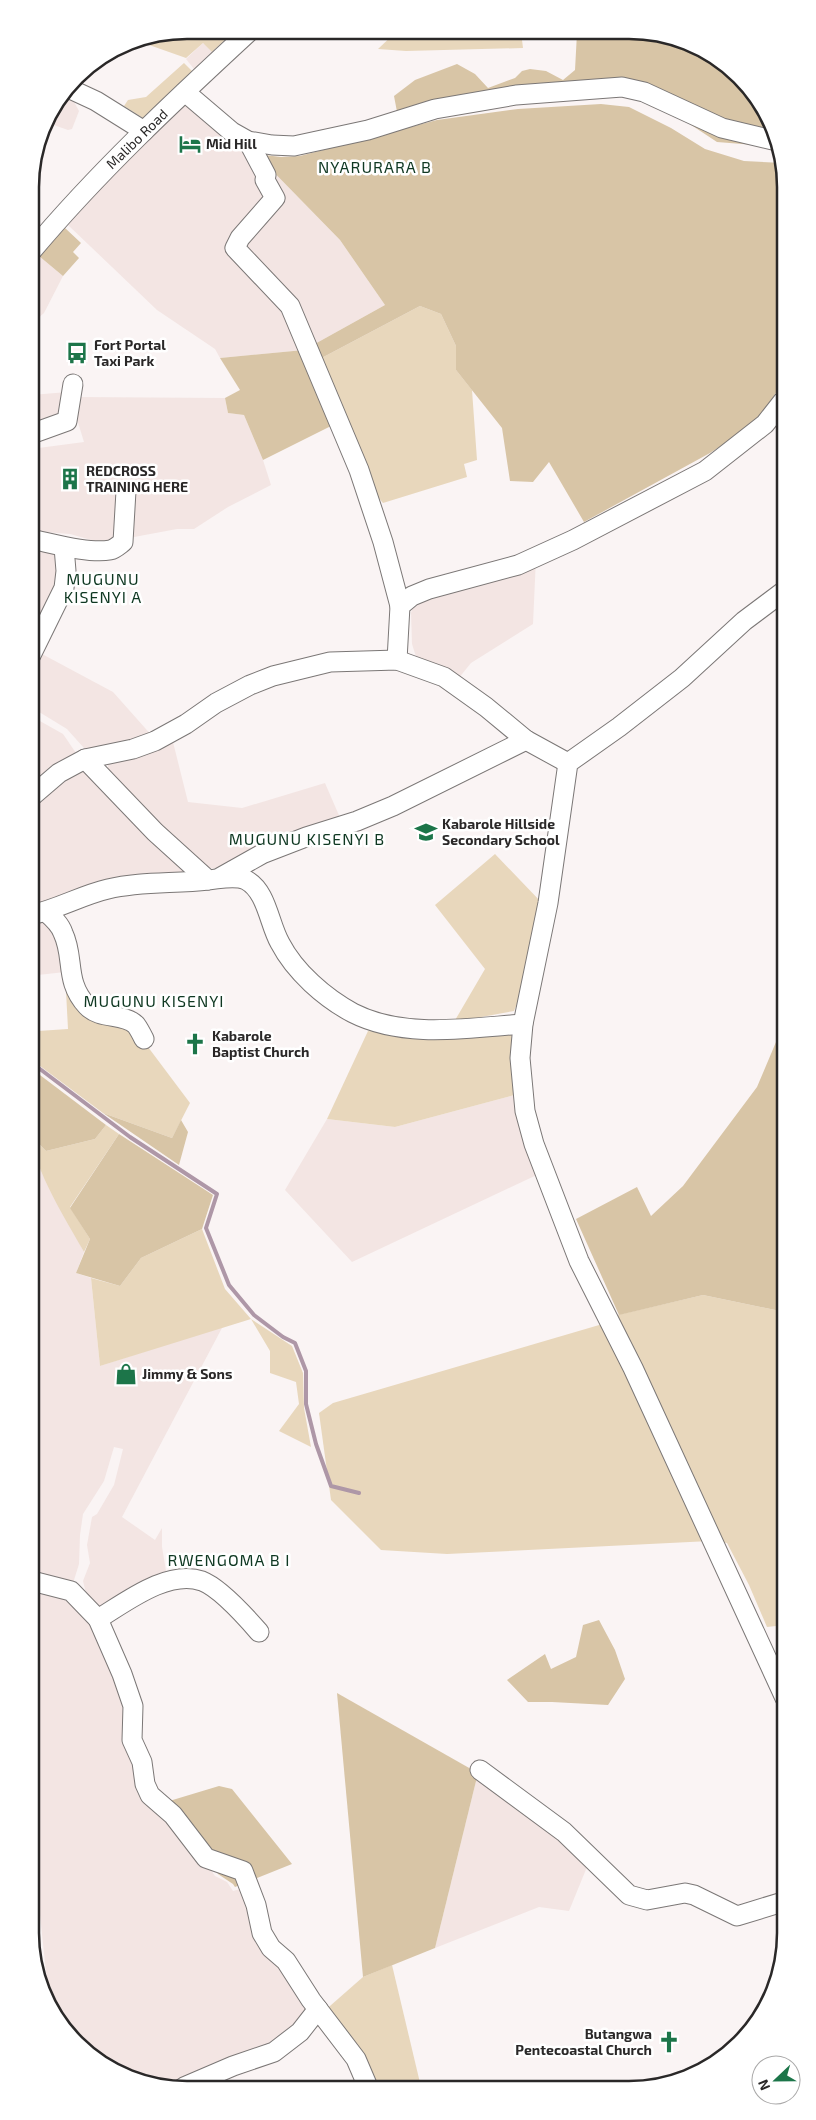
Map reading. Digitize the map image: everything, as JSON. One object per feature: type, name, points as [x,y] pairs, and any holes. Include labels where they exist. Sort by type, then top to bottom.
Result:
[{"type":"street","name":"Malibo Road","points":[[39,242],[60,217],[144,131],[241,39]]},
{"type":"street","points":[[185,92],[232,132],[248,141],[272,145],[294,146],[368,130],[435,109],[516,95],[622,87],[644,92],[722,128],[769,139]]},
{"type":"street","points":[[74,91],[96,101],[144,131]]},
{"type":"street","points":[[248,141],[266,175],[265,180],[275,198],[240,238],[235,248],[290,306],[359,470],[384,542],[400,606],[397,660]]},
{"type":"street","points":[[39,431],[67,421],[73,384]]},
{"type":"street","points":[[400,606],[412,596],[429,589],[518,565],[573,540],[705,471],[766,424],[777,409]]},
{"type":"street","points":[[39,541],[64,547],[110,550],[123,542],[126,491]]},
{"type":"street","points":[[39,639],[64,588],[66,571],[64,547]]},
{"type":"street","points":[[777,596],[744,621],[682,678],[619,728],[568,763],[548,903],[523,1024],[520,1058],[526,1111],[534,1144],[576,1253],[633,1368],[777,1681]]},
{"type":"street","points":[[39,790],[59,773],[85,759],[134,749],[155,741],[186,724],[216,703],[273,676],[330,662],[397,660],[444,677],[486,707],[526,740],[568,763]]},
{"type":"street","points":[[213,880],[262,854],[357,821],[393,806],[526,740]]},
{"type":"street","points":[[85,759],[155,832],[213,880]]},
{"type":"street","points":[[144,1039],[137,1026],[128,1020],[106,1016],[88,1007],[78,994],[71,980],[64,934],[39,913],[106,889],[123,886],[245,879],[254,886],[266,908],[280,943],[290,958],[326,995],[354,1014],[377,1022],[410,1028],[449,1029],[523,1024]]},
{"type":"street","points":[[98,1619],[144,1590],[185,1577],[204,1581],[244,1615],[259,1632]]},
{"type":"street","points":[[39,1583],[71,1591],[98,1619],[134,1706],[132,1740],[142,1762],[145,1784],[150,1795],[173,1815],[206,1858],[243,1871],[256,1904],[262,1933],[271,1948],[286,1961],[318,2009],[356,2059],[365,2081]]},
{"type":"street","points":[[480,1770],[564,1832],[630,1895],[647,1900],[685,1893],[694,1894],[737,1916],[777,1904]]},
{"type":"street","points":[[198,2081],[233,2066],[274,2052],[300,2032],[318,2009]]},
{"type":"shaded area","points":[[226,39],[212,52],[203,43],[186,58],[147,44],[167,40]]},
{"type":"shaded area","points":[[389,39],[522,39],[523,48],[406,51],[378,49]]},
{"type":"shaded area","points":[[577,39],[639,39],[677,47],[695,54],[712,64],[741,89],[762,121],[771,146],[717,142],[676,115],[627,92],[398,117],[394,96],[415,80],[457,64],[475,74],[488,88],[515,78],[522,71],[530,69],[546,71],[563,80],[575,70]]},
{"type":"shaded area","points":[[203,43],[212,52],[194,69],[186,59]]},
{"type":"shaded area","points":[[184,63],[192,71],[143,118],[124,106],[128,100],[146,97]]},
{"type":"shaded area","points":[[69,97],[79,111],[72,129],[68,130],[52,125]]},
{"type":"shaded area","points":[[187,102],[207,124],[256,154],[340,240],[385,305],[304,350],[220,358],[215,349],[157,310],[68,225],[86,200]]},
{"type":"shaded area","points":[[601,104],[629,107],[671,128],[705,149],[744,161],[775,163],[777,186],[777,391],[756,423],[710,453],[584,522],[549,462],[533,482],[510,481],[502,428],[456,370],[456,346],[441,314],[420,306],[314,362],[339,422],[263,460],[244,415],[228,413],[225,398],[240,390],[220,358],[304,350],[385,305],[340,240],[256,154],[281,157],[300,156],[437,120],[518,109]]},
{"type":"shaded area","points":[[65,228],[81,243],[73,252],[79,258],[63,276],[39,256]]},
{"type":"shaded area","points":[[39,256],[63,276],[44,313],[39,317]]},
{"type":"shaded area","points":[[420,306],[441,314],[456,346],[456,370],[472,390],[477,460],[464,464],[467,477],[383,503],[369,487],[314,362]]},
{"type":"shaded area","points":[[68,392],[67,412],[39,422],[39,394]]},
{"type":"shaded area","points":[[77,397],[225,398],[228,413],[244,415],[263,460],[271,485],[228,507],[194,529],[177,529],[102,543],[70,534],[39,532],[39,448],[84,442],[76,416]]},
{"type":"shaded area","points":[[39,540],[52,542],[65,580],[42,654],[113,692],[153,737],[103,750],[84,748],[67,729],[39,712]]},
{"type":"shaded area","points":[[536,558],[533,624],[471,663],[458,679],[418,663],[412,644],[411,613],[418,592]]},
{"type":"shaded area","points":[[39,720],[63,734],[76,753],[39,783]]},
{"type":"shaded area","points":[[172,738],[188,802],[242,808],[325,783],[341,820],[218,869],[201,867],[116,785],[108,768],[108,761]]},
{"type":"shaded area","points":[[85,766],[193,875],[39,909],[39,796]]},
{"type":"shaded area","points":[[495,854],[542,903],[526,982],[514,1011],[454,1022],[485,969],[435,905]]},
{"type":"shaded area","points":[[39,921],[53,924],[65,972],[39,975]]},
{"type":"shaded area","points":[[65,972],[81,995],[120,1017],[145,1043],[190,1103],[172,1138],[103,1113],[39,1065],[39,1031],[68,1029]]},
{"type":"shaded area","points":[[368,1031],[398,1034],[511,1032],[518,1094],[395,1127],[327,1119]]},
{"type":"shaded area","points":[[777,1040],[777,1310],[703,1295],[619,1315],[576,1219],[637,1187],[651,1216],[683,1186],[757,1087]]},
{"type":"shaded area","points":[[39,1074],[106,1125],[95,1139],[46,1151],[39,1144]]},
{"type":"shaded area","points":[[518,1094],[541,1173],[352,1262],[285,1190],[327,1119],[395,1127]]},
{"type":"shaded area","points":[[103,1113],[172,1138],[181,1120],[188,1132],[179,1165]]},
{"type":"shaded area","points":[[106,1125],[119,1134],[70,1207],[90,1239],[84,1252],[44,1179],[39,1166],[39,1144],[46,1151],[95,1139]]},
{"type":"shaded area","points":[[119,1134],[213,1195],[202,1229],[141,1258],[120,1286],[76,1273],[90,1239],[70,1208]]},
{"type":"shaded area","points":[[39,1165],[84,1252],[76,1273],[91,1278],[100,1366],[223,1326],[122,1517],[155,1540],[162,1528],[162,1547],[167,1577],[100,1609],[86,1593],[83,1581],[90,1563],[87,1545],[92,1517],[97,1514],[114,1485],[123,1449],[114,1447],[104,1481],[83,1514],[79,1564],[74,1580],[70,1585],[39,1578]]},
{"type":"shaded area","points":[[202,1229],[225,1289],[251,1319],[100,1366],[91,1278],[120,1286],[141,1258]]},
{"type":"shaded area","points":[[703,1295],[777,1310],[777,1626],[767,1627],[749,1585],[727,1543],[720,1542],[613,1316]]},
{"type":"shaded area","points":[[251,1319],[292,1346],[303,1373],[304,1408],[311,1447],[279,1431],[299,1404],[296,1382],[270,1373],[270,1351]]},
{"type":"shaded area","points":[[606,1323],[710,1541],[447,1554],[381,1550],[331,1500],[319,1413],[333,1403]]},
{"type":"shaded area","points":[[39,1591],[69,1594],[93,1618],[109,1655],[140,1763],[215,1876],[227,1882],[233,1891],[252,1886],[267,1938],[317,2011],[300,2032],[197,2081],[167,2080],[121,2066],[89,2045],[64,2016],[47,1981],[39,1906]]},
{"type":"shaded area","points":[[599,1620],[615,1650],[625,1679],[608,1705],[528,1702],[507,1680],[545,1654],[551,1669],[576,1657],[583,1625]]},
{"type":"shaded area","points":[[337,1693],[478,1773],[435,1948],[363,1977]]},
{"type":"shaded area","points":[[478,1773],[515,1808],[559,1834],[589,1862],[569,1911],[539,1907],[435,1948]]},
{"type":"shaded area","points":[[219,1786],[232,1789],[292,1864],[235,1887],[218,1874],[195,1833],[166,1802]]},
{"type":"shaded area","points":[[392,1965],[420,2081],[362,2081],[322,2013],[363,1977]]},
{"type":"waterway","points":[[39,1068],[130,1137],[217,1194],[206,1228],[229,1285],[254,1315],[283,1337],[295,1343],[306,1371],[306,1404],[316,1444],[331,1486],[359,1493]]},
{"type":"place","name":"Mid Hill","points":[[190,144]]},
{"type":"place","name":"Fort Portal Taxi Park","points":[[77,353]]},
{"type":"place","name":"REDCROSS TRAINING HERE","points":[[70,479]]},
{"type":"place","name":"Kabarole Hillside Secondary School","points":[[426,832]]},
{"type":"place","name":"Kabarole Baptist Church","points":[[195,1044]]},
{"type":"place","name":"Jimmy & Sons","points":[[126,1374]]},
{"type":"place","name":"Butangwa Pentecoastal Church","points":[[669,2042]]},
{"type":"district","name":"NYARURARA B","points":[[375,167]]},
{"type":"district","name":"MUGUNU KISENYI A","points":[[103,588]]},
{"type":"district","name":"MUGUNU KISENYI B","points":[[307,839]]},
{"type":"district","name":"MUGUNU KISENYI","points":[[154,1001]]},
{"type":"district","name":"RWENGOMA B I","points":[[229,1560]]}]
